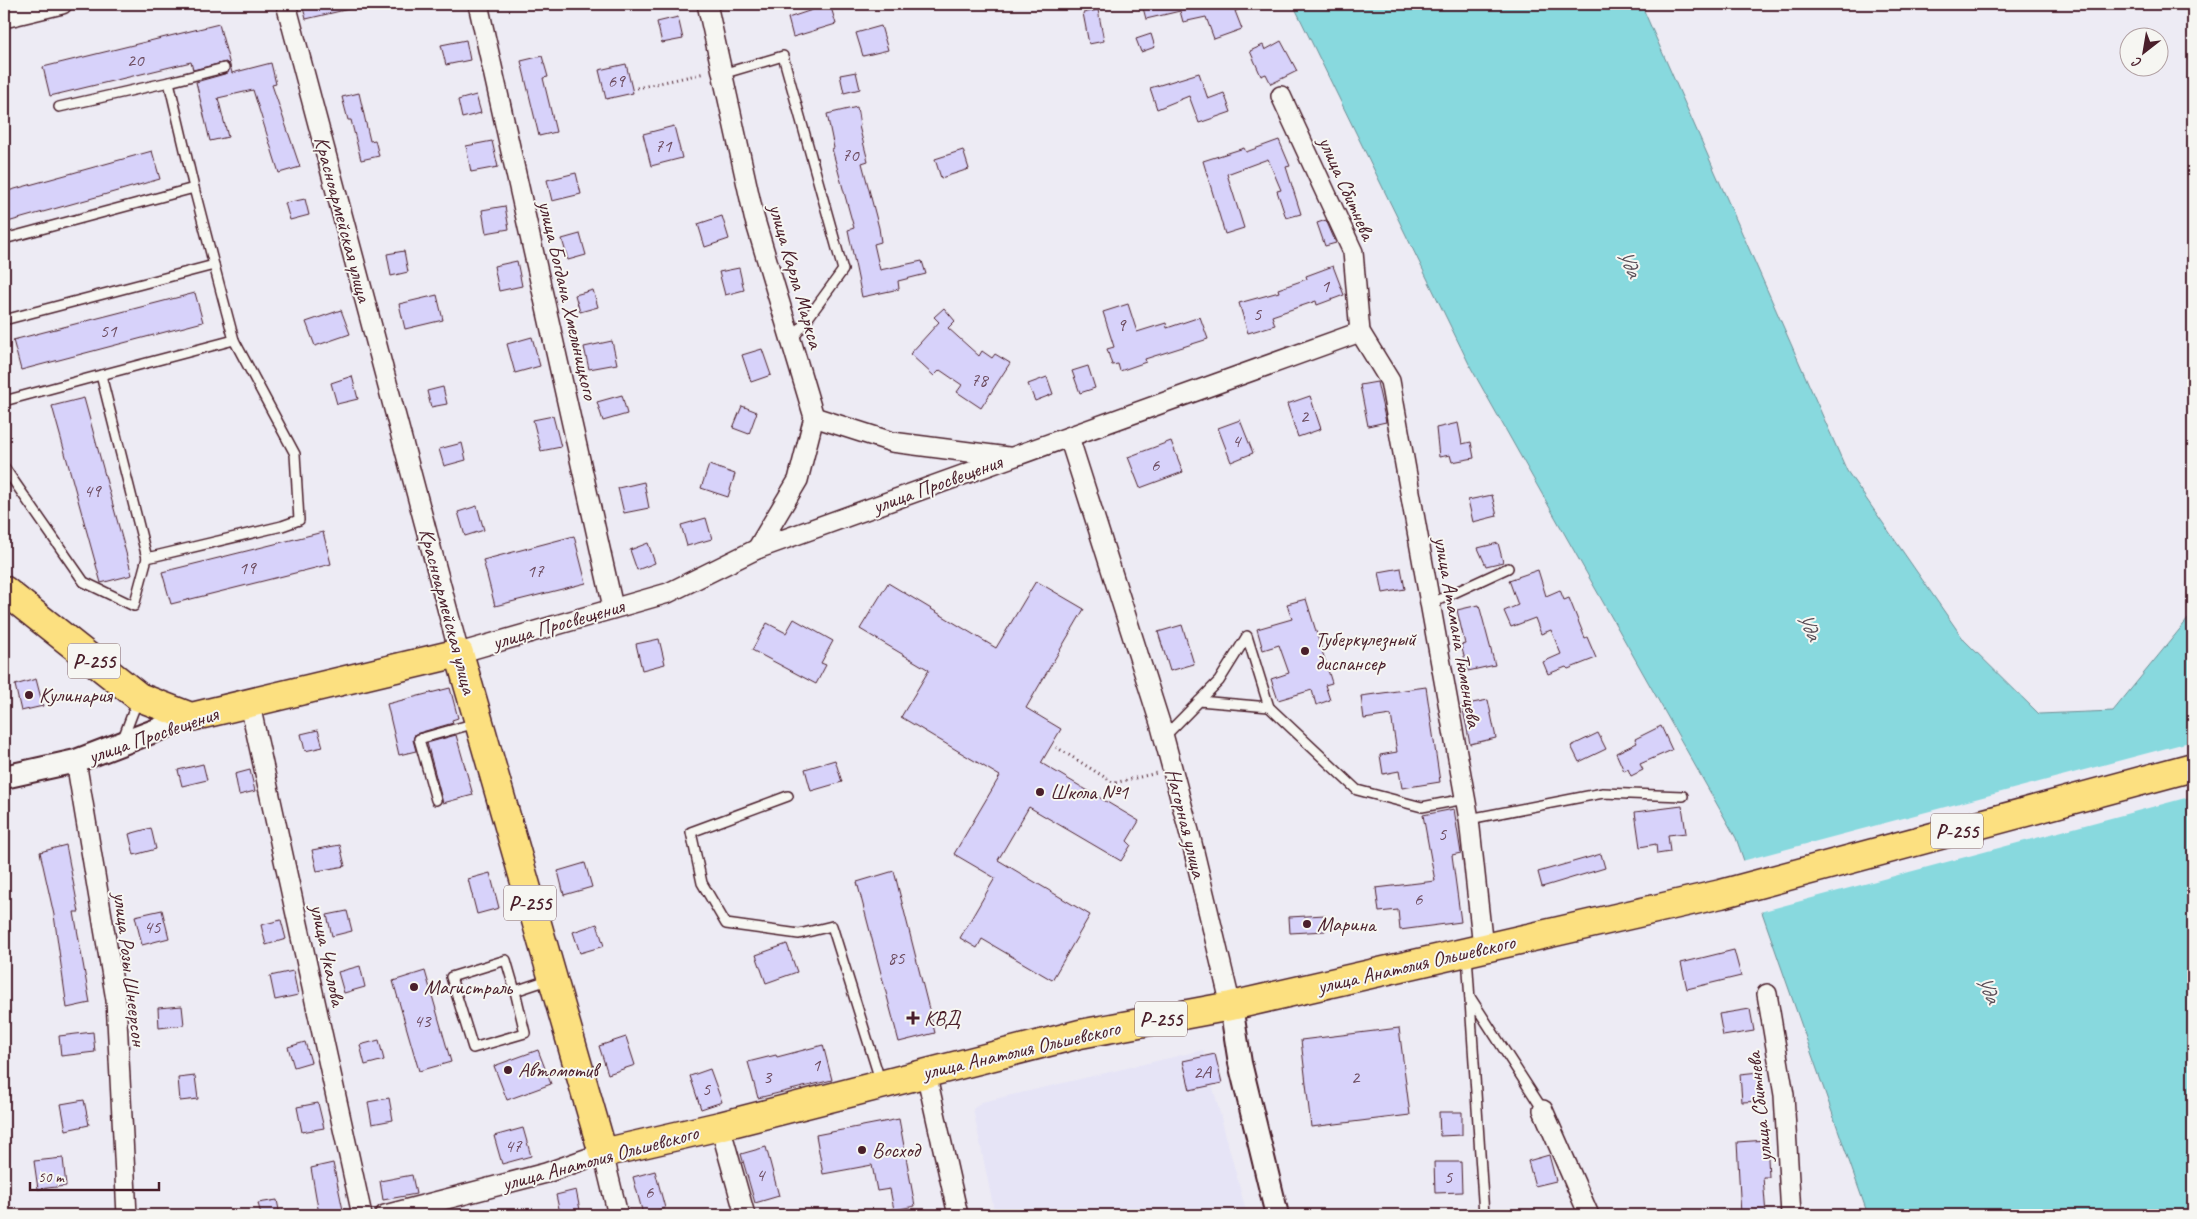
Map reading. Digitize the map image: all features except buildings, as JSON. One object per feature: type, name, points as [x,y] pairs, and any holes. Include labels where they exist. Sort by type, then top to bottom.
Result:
[{"type":"highway","name":"Р-255","points":[[4,590],[139,697],[191,717]]},
{"type":"highway","name":"улица Просвещения","points":[[191,717],[250,705],[459,653]]},
{"type":"highway","name":"Красноармейская улица","points":[[459,653],[551,979],[603,1153]]},
{"type":"highway","name":"улица Анатолия Ольшевского","points":[[603,1153],[720,1126],[881,1083],[1080,1034],[1231,1006],[1720,894],[2193,768]]},
{"type":"street","points":[[4,18],[62,4]]},
{"type":"street","name":"Красноармейская улица","points":[[286,4],[459,653]]},
{"type":"street","name":"улица Богдана Хмельницкого","points":[[478,4],[613,607]]},
{"type":"street","name":"улица Карла Маркса","points":[[707,4],[754,217],[814,417]]},
{"type":"street","name":"улица Сбитнева","points":[[1281,96],[1353,252],[1360,332]]},
{"type":"street","name":"улица Просвещения","points":[[459,653],[668,592],[757,549],[1360,332]]},
{"type":"street","name":"улица Атамана Тюменцева","points":[[1360,332],[1390,382],[1469,819],[1475,950]]},
{"type":"street","points":[[757,549],[798,480],[814,417]]},
{"type":"street","name":"улица Просвещения","points":[[814,417],[892,442],[1013,457]]},
{"type":"street","name":"Нагорная улица","points":[[1069,437],[1164,737],[1231,1006],[1240,1064],[1277,1215]]},
{"type":"street","name":"улица Чкалова","points":[[250,705],[362,1215]]},
{"type":"street","name":"улица Просвещения","points":[[4,777],[76,761],[191,717]]},
{"type":"street","name":"улица Розы Шнеерсон","points":[[76,761],[116,1000],[127,1215]]},
{"type":"street","name":"улица Сбитнева","points":[[1767,994],[1784,1095],[1791,1215]]},
{"type":"street","points":[[926,1073],[958,1215]]},
{"type":"street","points":[[1544,1110],[1589,1215]]},
{"type":"street","points":[[720,1126],[745,1215]]},
{"type":"street","name":"Красноармейская улица","points":[[603,1153],[618,1215]]},
{"type":"street","name":"улица Анатолия Ольшевского","points":[[385,1215],[546,1174],[603,1153]]},
{"type":"lane","points":[[721,72],[783,56],[843,270],[791,341]]},
{"type":"lane","points":[[59,107],[224,68]]},
{"type":"lane","points":[[148,558],[282,526],[299,520],[295,454],[234,340],[194,188],[169,82]]},
{"type":"lane","points":[[4,238],[194,188]]},
{"type":"lane","points":[[4,320],[214,265]]},
{"type":"lane","points":[[4,401],[234,340]]},
{"type":"lane","points":[[4,468],[84,582],[134,606],[148,558],[100,375]]},
{"type":"lane","points":[[1430,604],[1508,568]]},
{"type":"lane","points":[[1164,737],[1219,681],[1247,636],[1270,707],[1357,790],[1422,806],[1465,799]]},
{"type":"lane","points":[[120,744],[139,697]]},
{"type":"lane","points":[[1199,701],[1270,707]]},
{"type":"lane","points":[[436,800],[419,739],[479,723]]},
{"type":"lane","points":[[1469,819],[1603,793],[1684,796]]},
{"type":"lane","points":[[788,796],[690,832],[702,883],[726,924],[799,934],[832,926],[881,1083]]},
{"type":"lane","points":[[1475,950],[1470,997],[1484,1215]]},
{"type":"lane","points":[[506,960],[515,991],[525,1033],[473,1048],[451,977],[506,960]]},
{"type":"lane","points":[[515,991],[551,979]]},
{"type":"lane","points":[[1470,997],[1544,1110]]},
{"type":"path","points":[[638,88],[721,72]]},
{"type":"path","points":[[1056,747],[1114,783],[1172,770]]},
{"type":"shaded area","points":[[1203,1050],[1247,1215],[995,1215],[973,1109],[982,1102]]},
{"type":"water","name":"Уда","points":[[1293,4],[1641,4],[1847,471],[1964,640],[2039,714],[2113,711],[2193,613],[2193,1215],[1868,1215],[1736,838],[1471,368]]},
{"type":"water","points":[[2186,4],[2193,4],[2193,41]]},
{"type":"pier","points":[[2193,741],[2193,796],[1760,912],[1742,861]]},
{"type":"place","name":"Туберкулезный диспансер","points":[[1305,651]]},
{"type":"place","name":"Кулинария","points":[[29,695]]},
{"type":"place","name":"Школа №1","points":[[1040,792]]},
{"type":"place","name":"Марина","points":[[1307,924]]},
{"type":"place","name":"Магистраль","points":[[414,987]]},
{"type":"place","name":"КВД","points":[[913,1018]]},
{"type":"place","name":"Автомотив","points":[[508,1070]]},
{"type":"place","name":"Восход","points":[[862,1150]]}]
